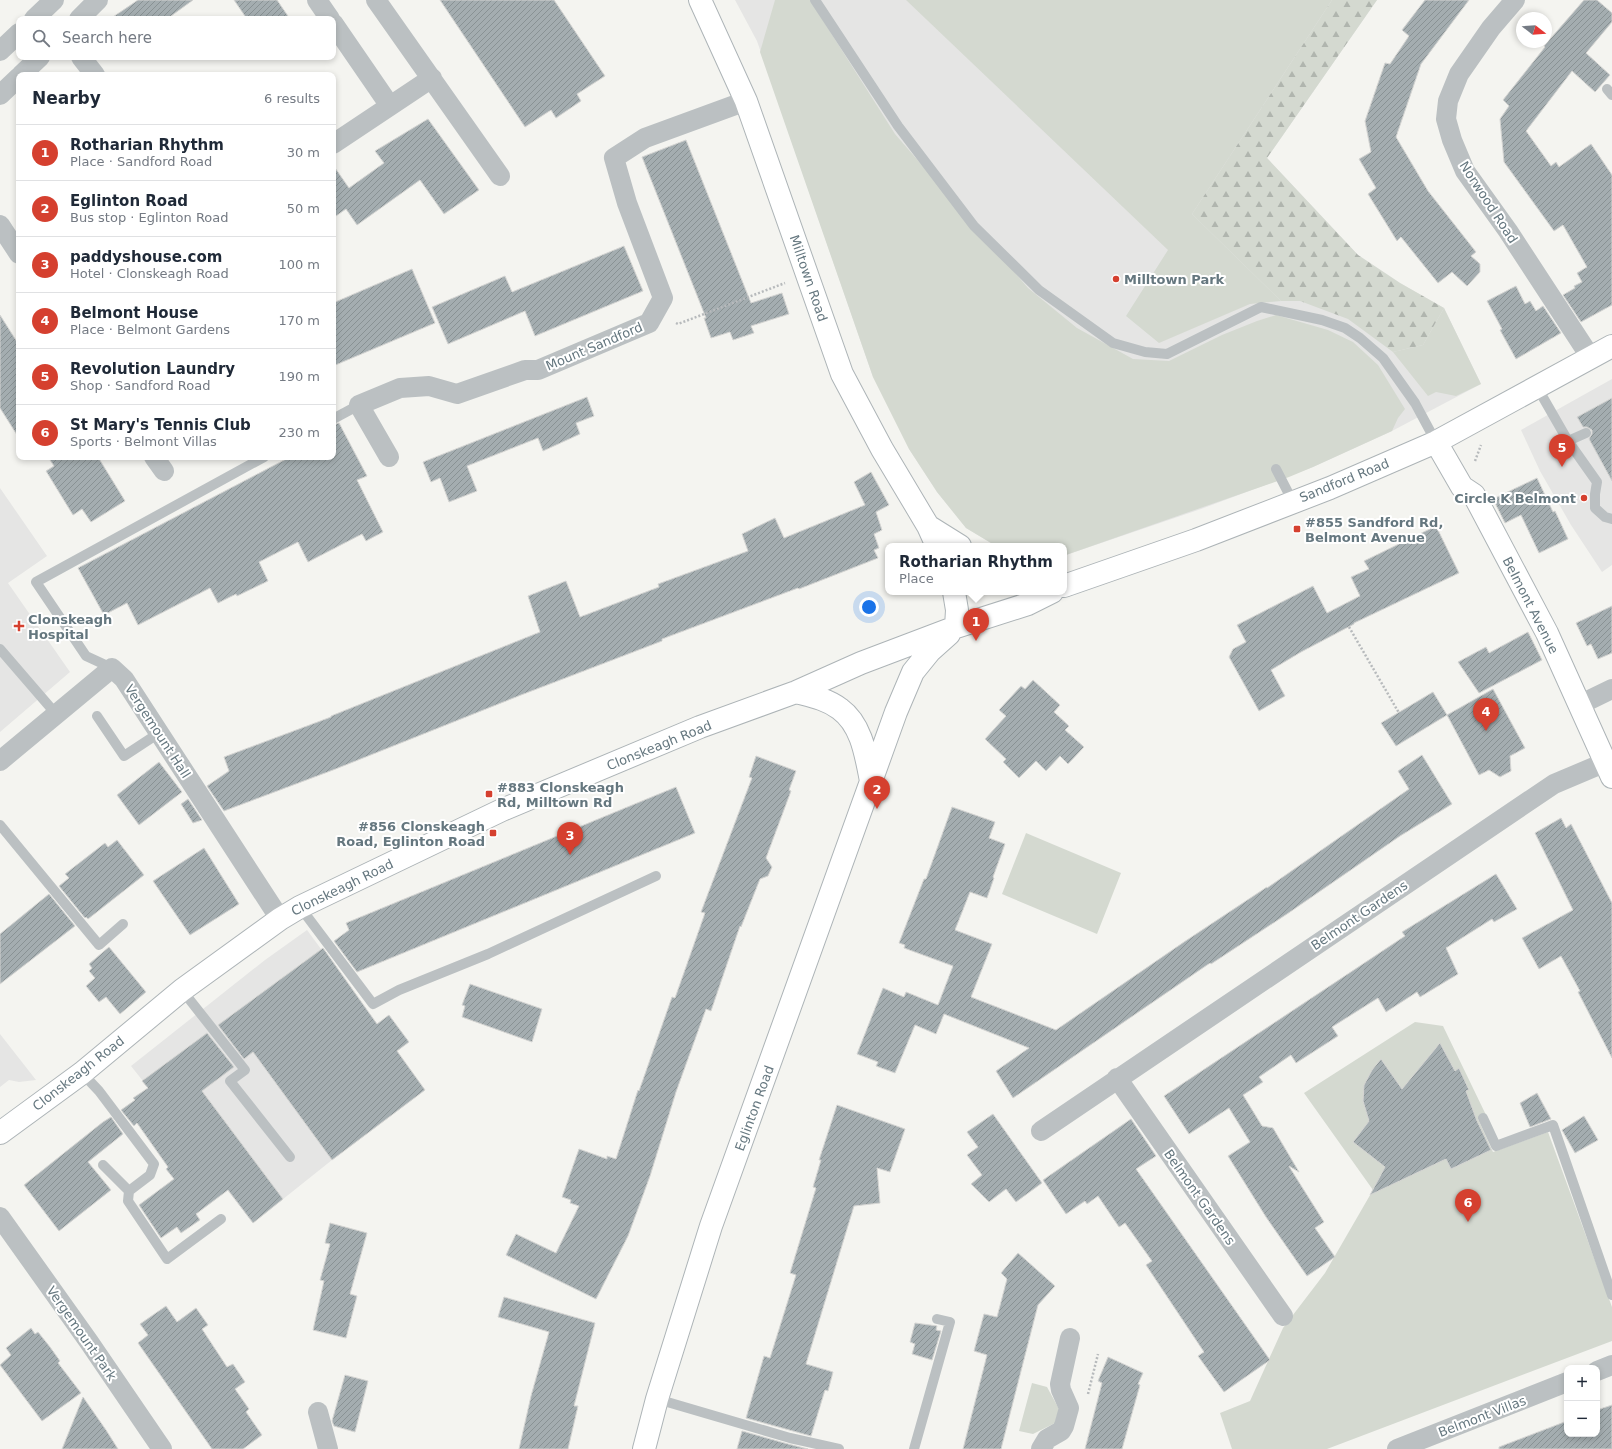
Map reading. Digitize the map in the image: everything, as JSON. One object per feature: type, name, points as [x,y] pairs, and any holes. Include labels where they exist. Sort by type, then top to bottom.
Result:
[{"type":"main road","name":"Milltown Road","points":[[700,0],[746,102],[842,374],[882,449],[928,526],[936,543]]},
{"type":"main road","name":"Sandford Road","points":[[1067,584],[1196,540],[1293,502],[1436,442],[1488,416],[1612,346]]},
{"type":"main road","name":"Belmont Avenue","points":[[1436,442],[1462,486],[1474,495],[1547,633],[1609,770]]},
{"type":"main road","points":[[928,526],[955,543]]},
{"type":"main road","points":[[954,595],[957,610],[956,627],[1028,604],[1046,595]]},
{"type":"main road","name":"Clonskeagh Road","points":[[0,1133],[82,1074],[182,990],[280,919],[300,907],[502,810],[700,727],[796,692],[861,663],[956,627]]},
{"type":"main road","name":"Eglinton Road","points":[[644,1449],[657,1399],[711,1226],[896,712],[913,672],[930,651],[956,627]]},
{"type":"main road","points":[[796,692],[825,701],[842,710],[857,730],[864,748],[871,782]]},
{"type":"street","points":[[82,16],[98,0]]},
{"type":"street","points":[[317,0],[328,16]]},
{"type":"street","points":[[376,0],[500,176]]},
{"type":"street","name":"Norwood Road","points":[[1515,0],[1491,28],[1459,74],[1448,101],[1446,119],[1452,140],[1466,170],[1508,231],[1591,358]]},
{"type":"street","points":[[336,27],[390,106]]},
{"type":"street","points":[[0,51],[16,37]]},
{"type":"street","points":[[24,72],[37,60]]},
{"type":"street","points":[[83,60],[93,72]]},
{"type":"street","points":[[336,142],[432,78]]},
{"type":"street","points":[[0,95],[16,80]]},
{"type":"street","name":"Mount Sandford","points":[[359,406],[400,388],[428,386],[457,394],[524,370],[538,370],[649,323],[663,298],[627,203],[614,158],[645,138],[746,102]]},
{"type":"street","points":[[0,225],[16,249]]},
{"type":"street","points":[[359,406],[389,457]]},
{"type":"street","points":[[0,761],[112,668]]},
{"type":"street","name":"Vergemount Hall","points":[[112,668],[124,678],[280,919]]},
{"type":"street","points":[[1580,704],[1612,689]]},
{"type":"street","name":"Belmont Gardens","points":[[1041,1131],[1554,784],[1609,770]]},
{"type":"street","name":"Belmont Gardens","points":[[1118,1078],[1283,1316]]},
{"type":"street","name":"Vergemount Park","points":[[0,1217],[85,1336],[162,1449]]},
{"type":"street","points":[[1041,1449],[1047,1439],[1061,1431],[1069,1408],[1060,1384],[1070,1338]]},
{"type":"street","points":[[1600,1370],[1612,1365]]},
{"type":"street","name":"Belmont Villas","points":[[1397,1449],[1564,1383]]},
{"type":"street","points":[[318,1412],[328,1449]]},
{"type":"lane","points":[[815,0],[898,126],[974,226],[1039,290],[1113,343],[1145,352],[1167,354],[1261,307],[1322,320],[1345,328],[1360,338],[1383,358],[1415,403],[1436,442]]},
{"type":"lane","points":[[1537,387],[1568,441],[1597,482],[1595,508],[1605,517],[1612,519]]},
{"type":"lane","points":[[336,418],[359,406]]},
{"type":"lane","points":[[1568,441],[1586,433]]},
{"type":"lane","points":[[112,668],[86,656],[36,582],[259,460]]},
{"type":"lane","points":[[1276,469],[1293,502]]},
{"type":"lane","points":[[0,649],[56,714]]},
{"type":"lane","points":[[97,716],[124,756],[159,733]]},
{"type":"lane","points":[[0,825],[99,945],[123,924]]},
{"type":"lane","points":[[300,907],[373,1004],[398,990],[488,954],[656,876]]},
{"type":"lane","points":[[182,990],[245,1070],[230,1081],[290,1157]]},
{"type":"lane","points":[[82,1074],[99,1092],[154,1164],[150,1175],[129,1191],[128,1201],[167,1260],[221,1219]]},
{"type":"lane","points":[[1483,1118],[1496,1146],[1553,1125],[1612,1295]]},
{"type":"lane","points":[[103,1165],[129,1191]]},
{"type":"lane","points":[[914,1449],[950,1322],[938,1319]]},
{"type":"lane","points":[[657,1399],[790,1438],[839,1449]]},
{"type":"path","points":[[656,312],[678,324],[779,285]]},
{"type":"path","points":[[1349,627],[1399,713]]},
{"type":"shaded area","name":"Milltown Park","points":[[735,0],[1377,0],[1267,158],[1358,255],[1400,283],[1444,308],[1481,384],[1392,431],[1313,467],[1201,509],[1067,555],[1067,543],[991,543],[966,528],[937,492],[909,449],[873,377],[757,41]]},
{"type":"shaded area","name":"Circle K Belmont","points":[[1612,379],[1612,565],[1602,572],[1571,525],[1540,471],[1521,430]]},
{"type":"shaded area","name":"Clonskeagh Hospital","points":[[0,488],[47,556],[8,583],[70,672],[0,732]]},
{"type":"shaded area","points":[[307,930],[425,1090],[332,1160],[253,1223],[131,1066],[265,960]]},
{"type":"shaded area","points":[[0,1034],[36,1080],[19,1082],[9,1080],[0,1087]]},
{"type":"green space","points":[[775,0],[810,0],[895,134],[1028,288],[1077,328],[1133,359],[1169,361],[1222,335],[1276,315],[1328,330],[1353,342],[1378,365],[1405,409],[1398,418],[1392,431],[1313,467],[1289,477],[1067,555],[1067,543],[991,543],[966,528],[937,492],[909,449],[873,377],[760,52]]},
{"type":"green space","points":[[906,0],[1332,0],[1192,214],[1281,301],[1250,304],[1159,343],[1126,316],[1168,250]]},
{"type":"green space","points":[[1332,0],[1377,0],[1267,158],[1358,255],[1400,283],[1444,308],[1423,345],[1393,352],[1348,319],[1300,301],[1281,301],[1192,214]]},
{"type":"green space","points":[[1444,308],[1481,384],[1456,396],[1436,392],[1428,396],[1393,352],[1423,345]]},
{"type":"green space","points":[[1026,833],[1121,873],[1097,934],[1002,894]]},
{"type":"green space","points":[[1415,1022],[1443,1026],[1486,1115],[1478,1119],[1493,1152],[1548,1132],[1612,1307],[1612,1341],[1327,1449],[1232,1449],[1220,1413],[1250,1401],[1283,1328],[1325,1273],[1373,1190],[1304,1093]]},
{"type":"green space","points":[[1032,1383],[1047,1387],[1059,1409],[1055,1423],[1033,1434],[1019,1431]]},
{"type":"building","points":[[138,0],[193,0],[171,16],[114,16]]},
{"type":"building","points":[[234,0],[277,0],[288,16],[245,16]]},
{"type":"building","points":[[440,0],[554,0],[605,76],[577,94],[581,101],[556,118],[551,110],[525,127]]},
{"type":"building","points":[[1425,0],[1469,0],[1421,64],[1396,137],[1428,191],[1476,252],[1471,256],[1480,264],[1480,272],[1467,286],[1452,272],[1438,283],[1401,237],[1397,241],[1368,194],[1376,188],[1359,159],[1371,152],[1365,121],[1385,63],[1390,64],[1409,36],[1402,30]]},
{"type":"building","points":[[1584,0],[1597,0],[1612,13],[1612,22],[1586,53],[1610,75],[1595,92],[1572,71],[1526,131],[1551,166],[1556,162],[1559,167],[1591,144],[1612,175],[1612,305],[1581,322],[1563,295],[1575,288],[1574,286],[1582,282],[1577,273],[1587,267],[1563,225],[1554,231],[1504,162],[1500,119],[1509,106],[1503,100],[1544,48],[1552,48],[1552,37]]},
{"type":"building","points":[[428,119],[479,190],[444,214],[420,180],[357,225],[346,209],[336,216],[336,169],[349,188],[384,163],[375,151]]},
{"type":"building","points":[[686,140],[751,303],[782,293],[789,314],[751,326],[754,333],[733,340],[730,332],[711,338],[704,318],[706,318],[642,157]]},
{"type":"building","points":[[624,246],[643,291],[535,336],[525,311],[448,344],[432,307],[505,276],[512,292]]},
{"type":"building","points":[[412,269],[435,323],[336,365],[336,302]]},
{"type":"building","points":[[1516,286],[1525,304],[1530,301],[1536,311],[1543,306],[1561,333],[1516,359],[1500,330],[1502,329],[1487,301]]},
{"type":"building","points":[[0,315],[16,340],[16,433],[0,408]]},
{"type":"building","points":[[587,397],[594,416],[576,423],[580,434],[543,451],[538,438],[467,466],[477,491],[449,502],[440,478],[431,482],[423,462]]},
{"type":"building","points":[[1612,398],[1612,481],[1589,439],[1592,434],[1592,430],[1587,427],[1583,427],[1577,417]]},
{"type":"building","points":[[339,423],[367,476],[357,480],[383,532],[366,541],[362,534],[308,562],[298,542],[259,562],[268,581],[237,596],[236,594],[218,603],[210,588],[138,625],[127,603],[104,615],[78,568],[284,460],[336,460],[336,424]]},
{"type":"building","points":[[50,460],[100,460],[125,501],[91,522],[82,509],[73,515],[46,471],[54,466]]},
{"type":"building","points":[[871,472],[889,505],[876,512],[882,530],[874,534],[879,548],[874,550],[878,558],[799,589],[798,588],[662,639],[662,641],[333,770],[224,811],[207,786],[229,771],[224,757],[331,717],[540,632],[528,596],[566,581],[580,617],[659,587],[658,584],[748,551],[742,534],[775,518],[784,538],[865,505],[854,482]]},
{"type":"building","points":[[1537,478],[1568,539],[1539,553],[1521,515],[1505,523],[1493,499]]},
{"type":"building","points":[[1436,526],[1459,573],[1354,623],[1271,670],[1285,696],[1259,711],[1229,657],[1233,649],[1246,642],[1237,625],[1313,586],[1327,613],[1360,596],[1351,577],[1369,569],[1364,561]]},
{"type":"building","points":[[1612,606],[1612,653],[1598,659],[1591,644],[1587,646],[1576,623]]},
{"type":"building","points":[[1528,632],[1542,660],[1479,693],[1458,662],[1486,647],[1489,653]]},
{"type":"building","points":[[1033,680],[1060,705],[1054,712],[1069,726],[1065,730],[1084,747],[1068,764],[1060,756],[1046,771],[1036,761],[1019,778],[1003,762],[1006,759],[985,739],[1006,716],[999,710],[1021,686],[1025,689]]},
{"type":"building","points":[[1493,689],[1525,748],[1510,756],[1511,771],[1500,777],[1489,770],[1479,775],[1447,715]]},
{"type":"building","points":[[1433,692],[1447,715],[1396,746],[1381,723]]},
{"type":"building","points":[[1422,755],[1452,804],[1400,836],[1287,914],[1211,964],[1210,963],[1013,1098],[996,1071],[1029,1048],[944,1014],[936,1034],[915,1025],[895,1073],[876,1066],[878,1062],[857,1054],[883,988],[904,997],[906,992],[938,1005],[953,966],[904,948],[905,945],[899,943],[924,879],[926,879],[952,807],[995,822],[989,838],[1005,844],[987,898],[970,892],[955,930],[992,944],[971,997],[1056,1030],[1184,942],[1267,888],[1409,789],[1398,771]]},
{"type":"building","points":[[756,756],[796,771],[789,790],[791,791],[766,858],[772,867],[768,876],[760,879],[741,927],[740,926],[711,1011],[706,1009],[676,1092],[650,1176],[628,1236],[596,1299],[506,1255],[516,1234],[556,1253],[579,1206],[570,1203],[571,1200],[562,1197],[579,1149],[607,1159],[607,1156],[616,1159],[638,1090],[639,1091],[672,997],[675,998],[705,913],[701,912],[752,778],[749,777]]},
{"type":"building","points":[[159,762],[182,792],[139,825],[117,795]]},
{"type":"building","points":[[676,787],[695,833],[357,972],[334,941],[349,930],[346,923]]},
{"type":"building","points":[[188,799],[202,820],[193,823],[181,804]]},
{"type":"building","points":[[1561,818],[1566,828],[1571,824],[1612,903],[1612,1058],[1578,992],[1580,991],[1561,956],[1539,969],[1522,938],[1573,910],[1535,833]]},
{"type":"building","points":[[117,840],[144,875],[88,919],[86,917],[85,918],[59,886],[69,878],[65,874],[105,843],[108,847]]},
{"type":"building","points":[[204,848],[239,904],[190,935],[153,881]]},
{"type":"building","points":[[1496,874],[1517,909],[1494,922],[1492,919],[1446,948],[1458,974],[1420,997],[1417,992],[1386,1012],[1378,998],[1332,1027],[1338,1036],[1296,1063],[1291,1055],[1259,1077],[1263,1082],[1243,1095],[1262,1126],[1273,1128],[1299,1172],[1289,1166],[1290,1168],[1324,1222],[1315,1228],[1335,1257],[1307,1276],[1266,1217],[1228,1156],[1250,1142],[1229,1108],[1189,1134],[1164,1096],[1405,936],[1402,932]]},
{"type":"building","points":[[49,894],[75,926],[0,984],[0,934]]},
{"type":"building","points":[[109,947],[146,992],[120,1014],[106,997],[99,1002],[86,986],[95,978],[89,971],[92,968],[89,964]]},
{"type":"building","points":[[323,948],[377,1024],[389,1015],[409,1042],[397,1051],[425,1090],[332,1160],[253,1052],[244,1059],[218,1025]]},
{"type":"building","points":[[470,984],[542,1009],[532,1042],[462,1017],[465,1006],[462,1005]]},
{"type":"building","points":[[207,1033],[234,1067],[202,1091],[283,1199],[253,1223],[228,1190],[196,1214],[200,1220],[181,1233],[177,1227],[161,1238],[139,1205],[174,1179],[166,1169],[168,1167],[137,1123],[134,1126],[121,1110],[135,1100],[133,1098],[148,1088],[142,1081]]},
{"type":"building","points":[[1440,1043],[1455,1071],[1459,1068],[1469,1090],[1466,1091],[1477,1121],[1491,1150],[1451,1169],[1446,1159],[1370,1195],[1385,1167],[1353,1142],[1369,1121],[1363,1101],[1364,1085],[1372,1070],[1381,1059],[1402,1089]]},
{"type":"building","points":[[1537,1093],[1551,1119],[1530,1127],[1520,1103]]},
{"type":"building","points":[[837,1105],[905,1129],[890,1172],[877,1168],[880,1203],[854,1206],[806,1364],[833,1372],[828,1391],[825,1390],[811,1436],[746,1418],[764,1356],[770,1358],[796,1275],[790,1273],[816,1188],[813,1187],[821,1160],[819,1160]]},
{"type":"building","points":[[993,1114],[1042,1183],[1016,1202],[1006,1189],[989,1202],[971,1184],[982,1175],[967,1155],[978,1147],[967,1132]]},
{"type":"building","points":[[1584,1116],[1598,1140],[1575,1153],[1562,1130]]},
{"type":"building","points":[[111,1117],[123,1134],[88,1162],[111,1190],[59,1231],[24,1185]]},
{"type":"building","points":[[1131,1119],[1156,1156],[1136,1169],[1270,1360],[1224,1392],[1198,1356],[1204,1352],[1146,1265],[1152,1261],[1125,1223],[1119,1227],[1098,1196],[1087,1204],[1085,1201],[1066,1214],[1043,1180]]},
{"type":"building","points":[[330,1223],[367,1233],[350,1294],[357,1296],[346,1338],[313,1330],[324,1281],[320,1280],[330,1244],[325,1243]]},
{"type":"building","points":[[1018,1253],[1055,1286],[1038,1305],[1001,1449],[963,1449],[987,1355],[974,1351],[984,1314],[997,1317],[1007,1279],[1001,1273]]},
{"type":"building","points":[[504,1297],[595,1323],[574,1406],[578,1406],[568,1449],[519,1449],[531,1396],[549,1332],[498,1317]]},
{"type":"building","points":[[166,1306],[177,1322],[196,1308],[208,1325],[202,1329],[227,1367],[233,1364],[245,1382],[235,1389],[249,1409],[246,1412],[262,1435],[243,1449],[212,1449],[138,1343],[148,1335],[140,1324]]},
{"type":"building","points":[[915,1323],[937,1326],[936,1330],[941,1331],[932,1360],[912,1354],[915,1344],[910,1342]]},
{"type":"building","points":[[31,1328],[35,1334],[38,1332],[50,1347],[60,1361],[58,1363],[81,1393],[42,1421],[0,1365],[11,1355],[6,1348]]},
{"type":"building","points":[[1108,1357],[1143,1373],[1138,1384],[1140,1385],[1122,1449],[1085,1449],[1102,1383],[1098,1381]]},
{"type":"building","points":[[345,1375],[368,1381],[355,1432],[334,1426],[332,1421]]},
{"type":"building","points":[[83,1397],[106,1430],[118,1449],[62,1449]]},
{"type":"building","points":[[1612,1405],[1612,1449],[1499,1449],[1499,1447],[1564,1422],[1564,1437],[1600,1437],[1600,1409]]},
{"type":"building","points":[[742,1431],[788,1444],[808,1449],[737,1449]]},
{"type":"place","name":"Milltown Park","points":[[1116,279]]},
{"type":"place","name":"Revolution Laundry","points":[[1562,467]]},
{"type":"place","name":"Circle K Belmont","points":[[1584,498]]},
{"type":"place","name":"#855 Sandford Rd, Belmont Avenue","points":[[1297,529]]},
{"type":"place","name":"Clonskeagh Hospital","points":[[19,626]]},
{"type":"place","name":"Rotharian Rhythm","points":[[976,641]]},
{"type":"place","name":"Belmont House","points":[[1486,731]]},
{"type":"place","name":"#883 Clonskeagh Rd, Milltown Rd","points":[[489,794]]},
{"type":"place","name":"Eglinton Road","points":[[877,809]]},
{"type":"place","name":"#856 Clonskeagh Road, Eglinton Road","points":[[493,833]]},
{"type":"place","name":"paddyshouse.com","points":[[570,855]]},
{"type":"place","name":"St Mary's Tennis Club","points":[[1468,1222]]}]
